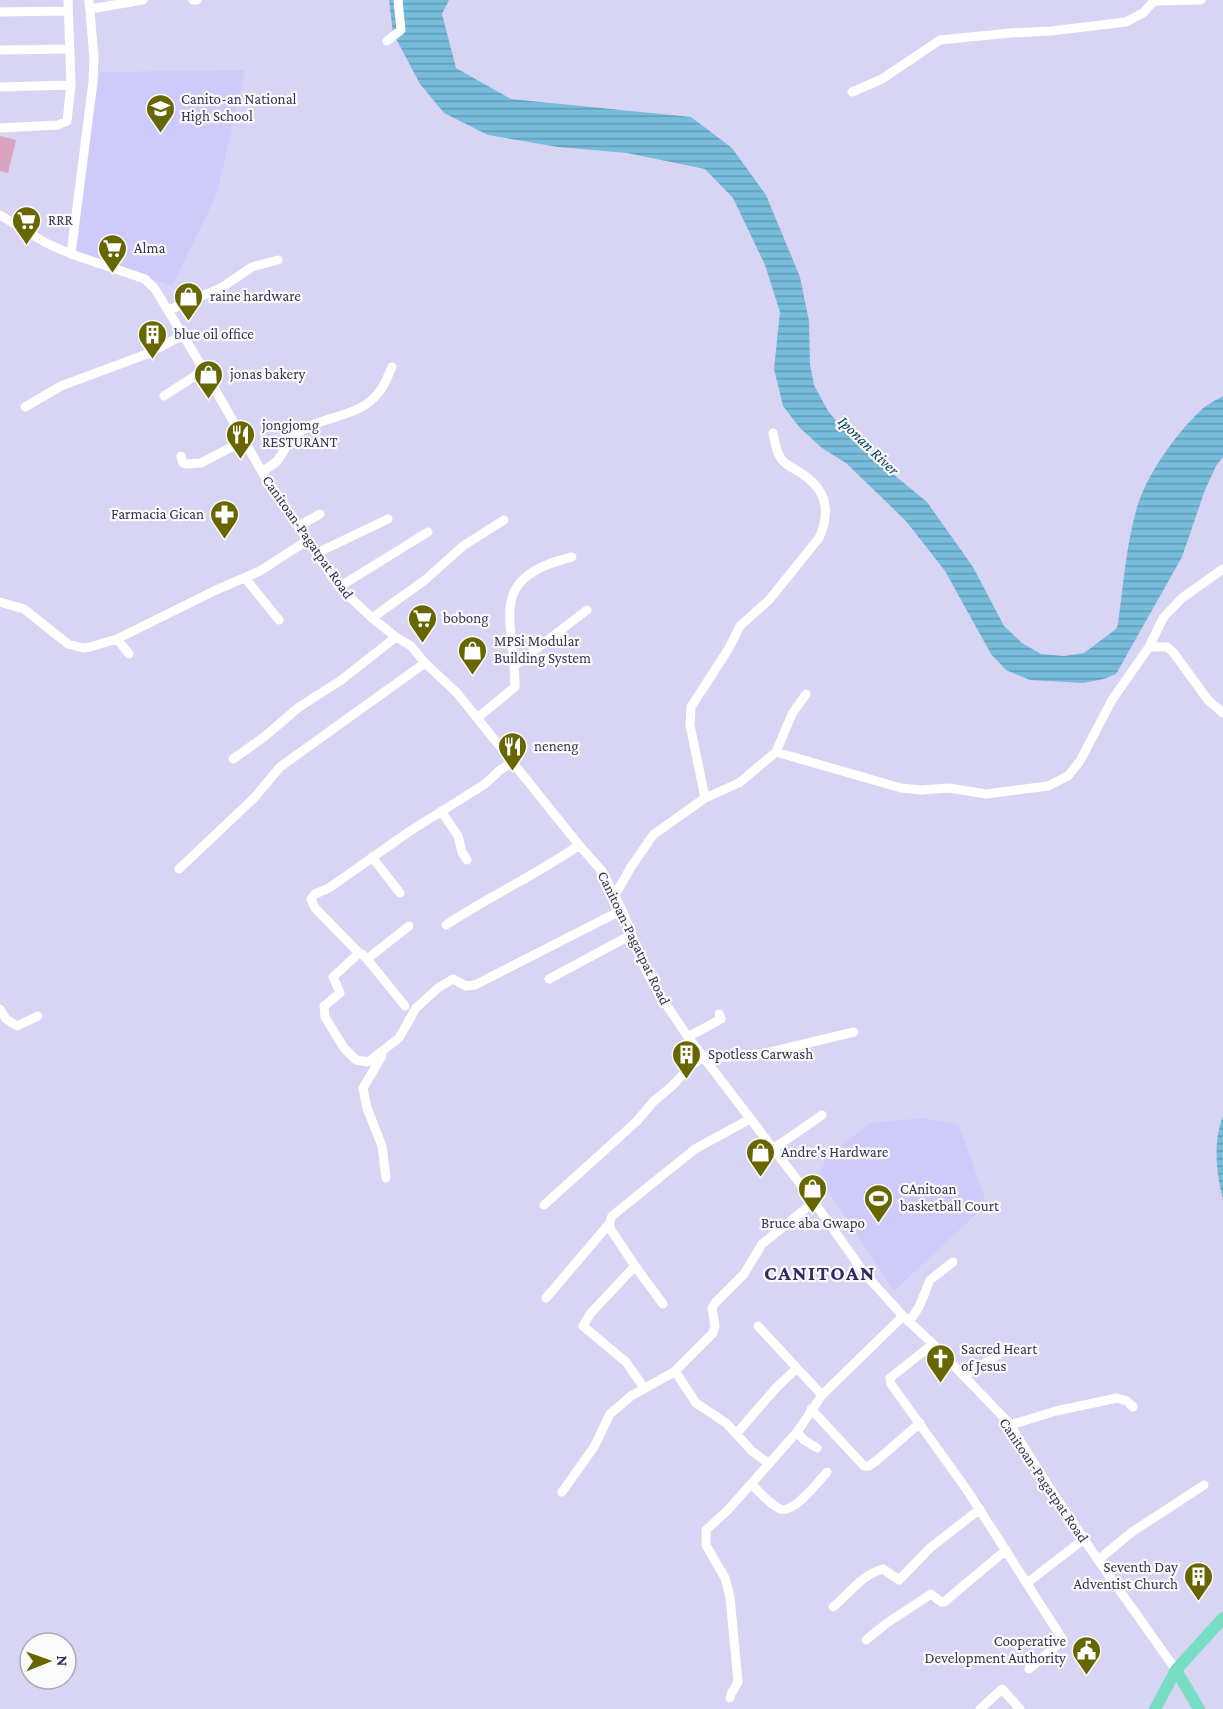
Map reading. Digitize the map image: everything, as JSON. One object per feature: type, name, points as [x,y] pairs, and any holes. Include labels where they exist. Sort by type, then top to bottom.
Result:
[{"type":"main road","points":[[1155,1709],[1178,1673],[1223,1618]]},
{"type":"main road","points":[[1178,1673],[1199,1709]]},
{"type":"street","points":[[0,128],[65,123],[69,114],[71,85],[68,0]]},
{"type":"street","points":[[71,254],[93,82],[94,58],[89,5],[142,0]]},
{"type":"street","points":[[387,41],[401,30],[398,0]]},
{"type":"street","points":[[852,92],[882,79],[940,40],[1126,22],[1143,13],[1152,2],[1201,0]]},
{"type":"street","points":[[0,12],[68,11]]},
{"type":"street","points":[[0,50],[70,50]]},
{"type":"street","points":[[0,87],[71,85]]},
{"type":"street","name":"Canitoan-Pagatpat Road","points":[[0,215],[46,243],[145,279],[169,310],[262,472],[339,587],[396,638],[411,646],[425,663],[457,693],[602,871],[622,910],[658,994],[703,1058],[814,1202],[865,1274],[1010,1425],[1098,1560],[1178,1673]]},
{"type":"street","points":[[169,310],[221,288],[252,267],[278,260]]},
{"type":"street","points":[[25,407],[62,386],[147,354],[183,335]]},
{"type":"street","points":[[262,472],[276,462],[293,437],[318,422],[351,412],[368,403],[379,392],[392,367]]},
{"type":"street","points":[[164,396],[204,369]]},
{"type":"street","points":[[705,798],[690,725],[691,708],[729,648],[740,626],[769,600],[819,538],[824,526],[826,507],[821,492],[806,476],[782,460],[777,453],[773,434]]},
{"type":"street","points":[[181,456],[183,462],[193,465],[213,458],[245,440]]},
{"type":"street","points":[[299,526],[320,514]]},
{"type":"street","points":[[317,553],[388,519]]},
{"type":"street","points":[[372,618],[425,580],[463,546],[504,520]]},
{"type":"street","points":[[339,587],[428,532]]},
{"type":"street","points":[[0,602],[24,609],[68,644],[83,648],[117,639],[260,571],[308,540]]},
{"type":"street","points":[[477,718],[515,687],[509,609],[514,591],[522,579],[537,568],[573,557]]},
{"type":"street","points":[[776,752],[910,789],[949,788],[986,794],[1048,786],[1068,776],[1080,761],[1112,700],[1149,647],[1163,618],[1182,598],[1223,569]]},
{"type":"street","points":[[245,578],[279,620]]},
{"type":"street","points":[[514,666],[587,610]]},
{"type":"street","points":[[233,759],[264,737],[299,707],[340,681],[396,638]]},
{"type":"street","points":[[117,639],[129,654]]},
{"type":"street","points":[[1149,647],[1167,648],[1173,652],[1208,700],[1223,713]]},
{"type":"street","points":[[179,869],[254,798],[280,767],[425,663]]},
{"type":"street","points":[[615,895],[635,860],[653,835],[705,798],[733,787],[776,752],[792,714],[806,694]]},
{"type":"street","points":[[405,1006],[364,956],[315,908],[311,899],[315,894],[329,888],[441,811],[485,784],[513,762]]},
{"type":"street","points":[[441,811],[458,836],[462,852],[467,860]]},
{"type":"street","points":[[446,925],[470,908],[552,864],[579,845]]},
{"type":"street","points":[[372,857],[400,893]]},
{"type":"street","points":[[409,926],[333,976],[333,981],[340,994],[324,1006],[324,1013],[344,1048],[356,1060],[369,1062],[384,1051],[399,1038],[416,1008],[453,979],[470,986],[482,982],[622,910]]},
{"type":"street","points":[[549,979],[631,935]]},
{"type":"street","points":[[0,1009],[6,1019],[17,1026],[38,1016]]},
{"type":"street","points":[[688,1037],[721,1019],[719,1014]]},
{"type":"street","points":[[544,1205],[636,1122],[654,1101],[693,1064],[703,1058],[766,1053],[854,1032]]},
{"type":"street","points":[[384,1051],[363,1088],[367,1108],[382,1146],[386,1178]]},
{"type":"street","points":[[773,1149],[822,1115]]},
{"type":"street","points":[[546,1298],[609,1224],[612,1216],[618,1210],[695,1149],[750,1119]]},
{"type":"street","points":[[562,1492],[594,1447],[610,1414],[644,1388],[675,1371],[713,1333],[715,1329],[713,1305],[744,1274],[762,1244],[814,1202]]},
{"type":"street","points":[[609,1224],[615,1237],[663,1304]]},
{"type":"street","points":[[730,1698],[738,1682],[730,1597],[725,1578],[706,1545],[705,1533],[769,1464],[796,1432],[822,1395],[919,1307],[930,1280],[953,1262]]},
{"type":"street","points":[[635,1266],[590,1314],[583,1326],[626,1362],[644,1388]]},
{"type":"street","points":[[758,1326],[822,1395]]},
{"type":"street","points":[[933,1344],[890,1378],[891,1384],[980,1509],[1063,1640],[1029,1669]]},
{"type":"street","points":[[965,1376],[1004,1351]]},
{"type":"street","points":[[736,1434],[776,1388],[797,1368]]},
{"type":"street","points":[[675,1371],[696,1403],[726,1423],[752,1451],[769,1464]]},
{"type":"street","points":[[1010,1425],[1056,1411],[1117,1398],[1127,1401],[1133,1407]]},
{"type":"street","points":[[811,1409],[864,1466],[869,1466],[876,1461],[920,1423]]},
{"type":"street","points":[[796,1432],[817,1448]]},
{"type":"street","points":[[752,1484],[773,1504],[782,1510],[787,1510],[804,1497],[827,1472]]},
{"type":"street","points":[[1098,1560],[1132,1532],[1204,1485]]},
{"type":"street","points":[[833,1607],[866,1576],[875,1571],[883,1569],[899,1580],[930,1548],[980,1509]]},
{"type":"street","points":[[1027,1583],[1084,1539]]},
{"type":"street","points":[[866,1640],[886,1623],[931,1594],[940,1602],[944,1602],[1006,1550]]},
{"type":"street","points":[[980,1709],[1002,1689],[1020,1709]]},
{"type":"shaded area","points":[[389,0],[449,0],[442,14],[456,68],[511,99],[691,117],[732,148],[766,195],[800,277],[809,321],[810,364],[814,385],[828,411],[849,436],[927,502],[973,567],[1004,626],[1022,643],[1041,654],[1064,656],[1084,653],[1116,629],[1133,525],[1146,484],[1162,457],[1190,421],[1202,409],[1223,396],[1223,457],[1216,466],[1205,490],[1182,557],[1116,674],[1083,683],[1030,680],[1006,670],[991,654],[945,571],[906,521],[846,463],[822,448],[800,428],[783,406],[774,369],[780,312],[765,265],[733,198],[705,169],[627,153],[558,147],[488,135],[444,113],[420,84],[393,33]]},
{"type":"shaded area","name":"Canito-an National High School","points":[[245,70],[217,194],[172,286],[72,251],[99,72]]},
{"type":"shaded area","points":[[0,136],[16,140],[8,173],[0,171]]},
{"type":"shaded area","points":[[1223,1116],[1223,1199],[1217,1146]]},
{"type":"shaded area","points":[[923,1118],[959,1125],[987,1204],[894,1291],[819,1177],[826,1158],[870,1123]]},
{"type":"place","name":"Canito-an National High School","points":[[160,134]]},
{"type":"place","name":"RRR","points":[[27,246]]},
{"type":"place","name":"Alma","points":[[113,274]]},
{"type":"place","name":"raine hardware","points":[[189,322]]},
{"type":"place","name":"blue oil office","points":[[153,360]]},
{"type":"place","name":"jonas bakery","points":[[209,400]]},
{"type":"place","name":"jongjomg RESTURANT","points":[[241,460]]},
{"type":"place","name":"Farmacia Gican","points":[[225,540]]},
{"type":"place","name":"bobong","points":[[422,644]]},
{"type":"place","name":"MPSi Modular Building System","points":[[473,676]]},
{"type":"place","name":"neneng","points":[[513,772]]},
{"type":"place","name":"Spotless Carwash","points":[[687,1080]]},
{"type":"place","name":"Andre's Hardware","points":[[760,1178]]},
{"type":"place","name":"Bruce aba Gwapo","points":[[813,1214]]},
{"type":"place","name":"CAnitoan basketball Court","points":[[879,1224]]},
{"type":"place","name":"Sacred Heart of Jesus","points":[[940,1384]]},
{"type":"place","name":"Seventh Day Adventist Church","points":[[1199,1602]]},
{"type":"place","name":"Cooperative Development Authority","points":[[1087,1676]]},
{"type":"district","name":"CANITOAN","points":[[820,1273]]},
{"type":"water label","name":"Iponan River","points":[[869,445]]}]
